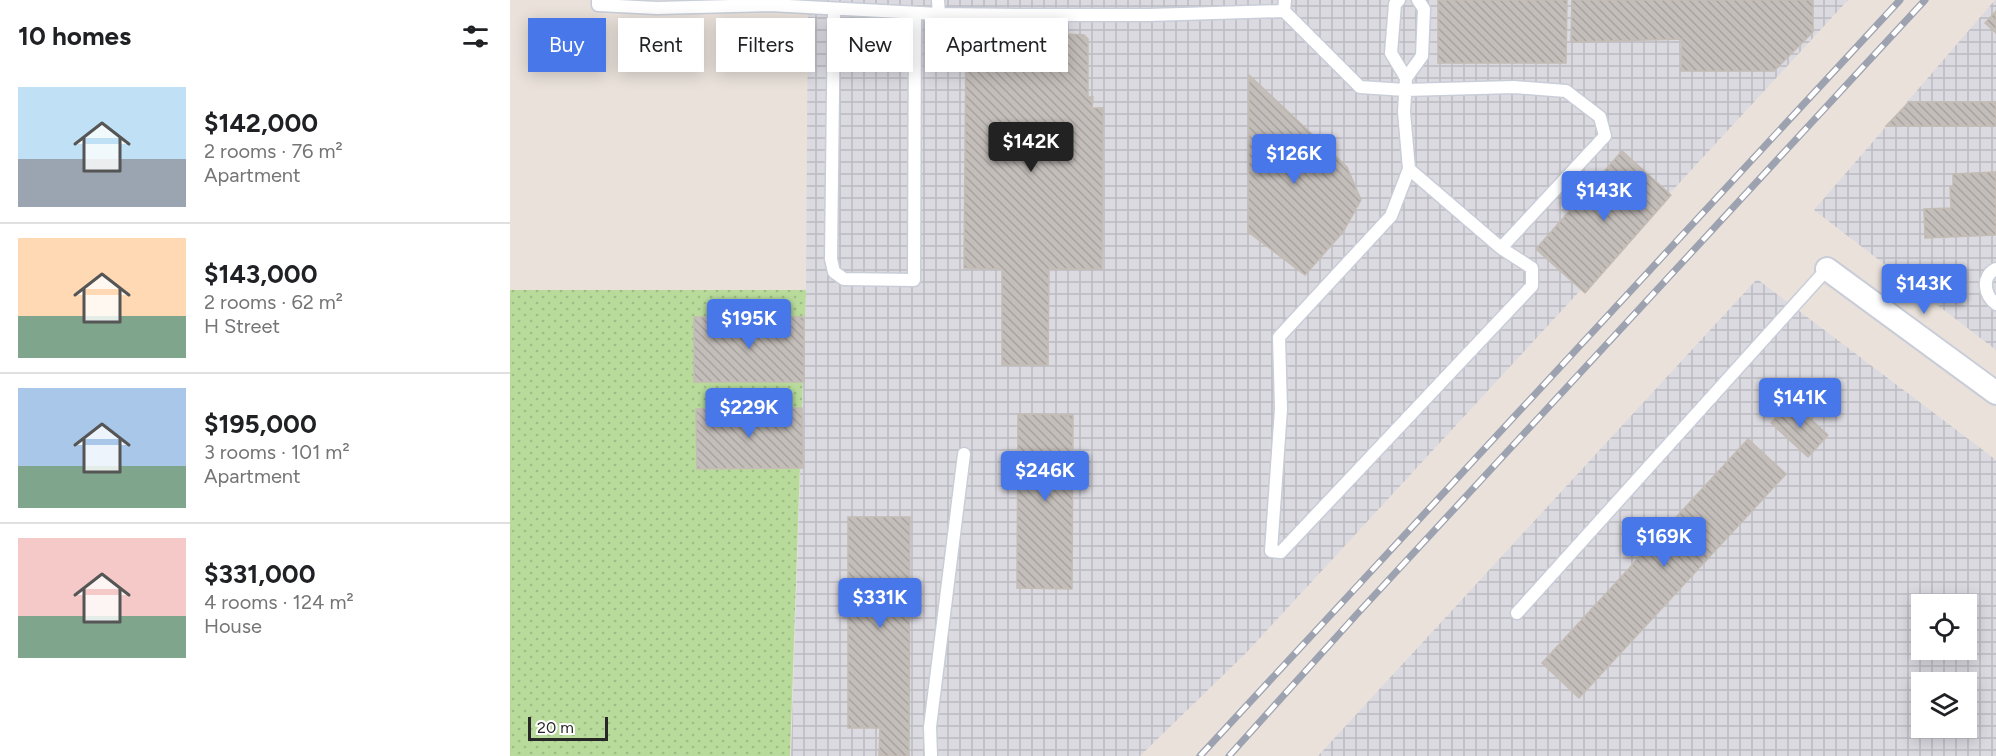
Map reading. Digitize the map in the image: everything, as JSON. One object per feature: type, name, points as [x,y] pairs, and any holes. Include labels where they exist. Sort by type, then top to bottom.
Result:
[{"type":"street","points":[[1827,269],[1996,393]]},
{"type":"lane","points":[[598,0],[598,5],[646,7],[769,5],[939,14],[1149,15],[1284,5],[1360,87],[1405,84],[1566,91],[1600,117],[1605,136],[1501,248]]},
{"type":"lane","points":[[938,0],[939,14]]},
{"type":"lane","points":[[1399,0],[1395,4],[1391,53],[1405,84],[1404,112],[1409,169],[1391,216],[1279,337],[1281,409],[1271,551],[1281,552],[1532,286],[1532,268],[1501,248],[1409,169]]},
{"type":"lane","points":[[1405,84],[1422,56],[1424,9],[1418,0]]},
{"type":"lane","points":[[834,9],[831,259],[834,272],[844,279],[914,280],[915,13]]},
{"type":"lane","points":[[1517,613],[1827,269]]},
{"type":"lane","points":[[1996,269],[1990,272],[1985,283],[1989,299],[1996,304]]},
{"type":"lane","points":[[931,756],[930,727],[964,453]]},
{"type":"shaded area","points":[[808,0],[1848,0],[1246,653],[1140,756],[791,756],[806,290],[808,72],[815,72],[815,18],[808,18]]},
{"type":"shaded area","points":[[1996,0],[1996,350],[1814,210]]},
{"type":"shaded area","points":[[1757,279],[1996,460],[1996,756],[1318,756]]},
{"type":"green space","points":[[510,290],[806,290],[790,756],[510,756]]},
{"type":"building","points":[[1438,0],[1567,0],[1566,63],[1438,63]]},
{"type":"building","points":[[1572,0],[1813,0],[1813,32],[1774,71],[1681,71],[1682,39],[1571,42]]},
{"type":"building","points":[[1996,11],[1996,33],[1985,23]]},
{"type":"building","points":[[1068,34],[1084,35],[1088,39],[1088,97],[1093,97],[1092,108],[1103,108],[1102,269],[1049,269],[1048,365],[1002,365],[1002,269],[964,268],[966,72],[1068,72]]},
{"type":"building","points":[[1249,75],[1347,167],[1361,200],[1343,232],[1305,275],[1248,232]]},
{"type":"building","points":[[1909,102],[1996,102],[1996,126],[1886,126]]},
{"type":"building","points":[[1622,151],[1671,195],[1585,293],[1536,249]]},
{"type":"building","points":[[1996,172],[1996,235],[1925,238],[1924,209],[1951,208],[1950,187],[1953,187],[1953,174]]},
{"type":"building","points":[[694,317],[804,317],[804,382],[694,382]]},
{"type":"building","points":[[1791,401],[1828,435],[1808,457],[1771,423]]},
{"type":"building","points":[[802,408],[803,468],[697,469],[696,409]]},
{"type":"building","points":[[1018,414],[1073,415],[1072,589],[1017,588]]},
{"type":"building","points":[[1748,439],[1786,474],[1579,698],[1542,663]]},
{"type":"building","points":[[848,517],[910,517],[909,756],[879,756],[880,728],[848,728]]},
{"type":"railway","points":[[1200,756],[1900,0]]},
{"type":"railway","points":[[1229,756],[1358,613],[1925,0]]}]
